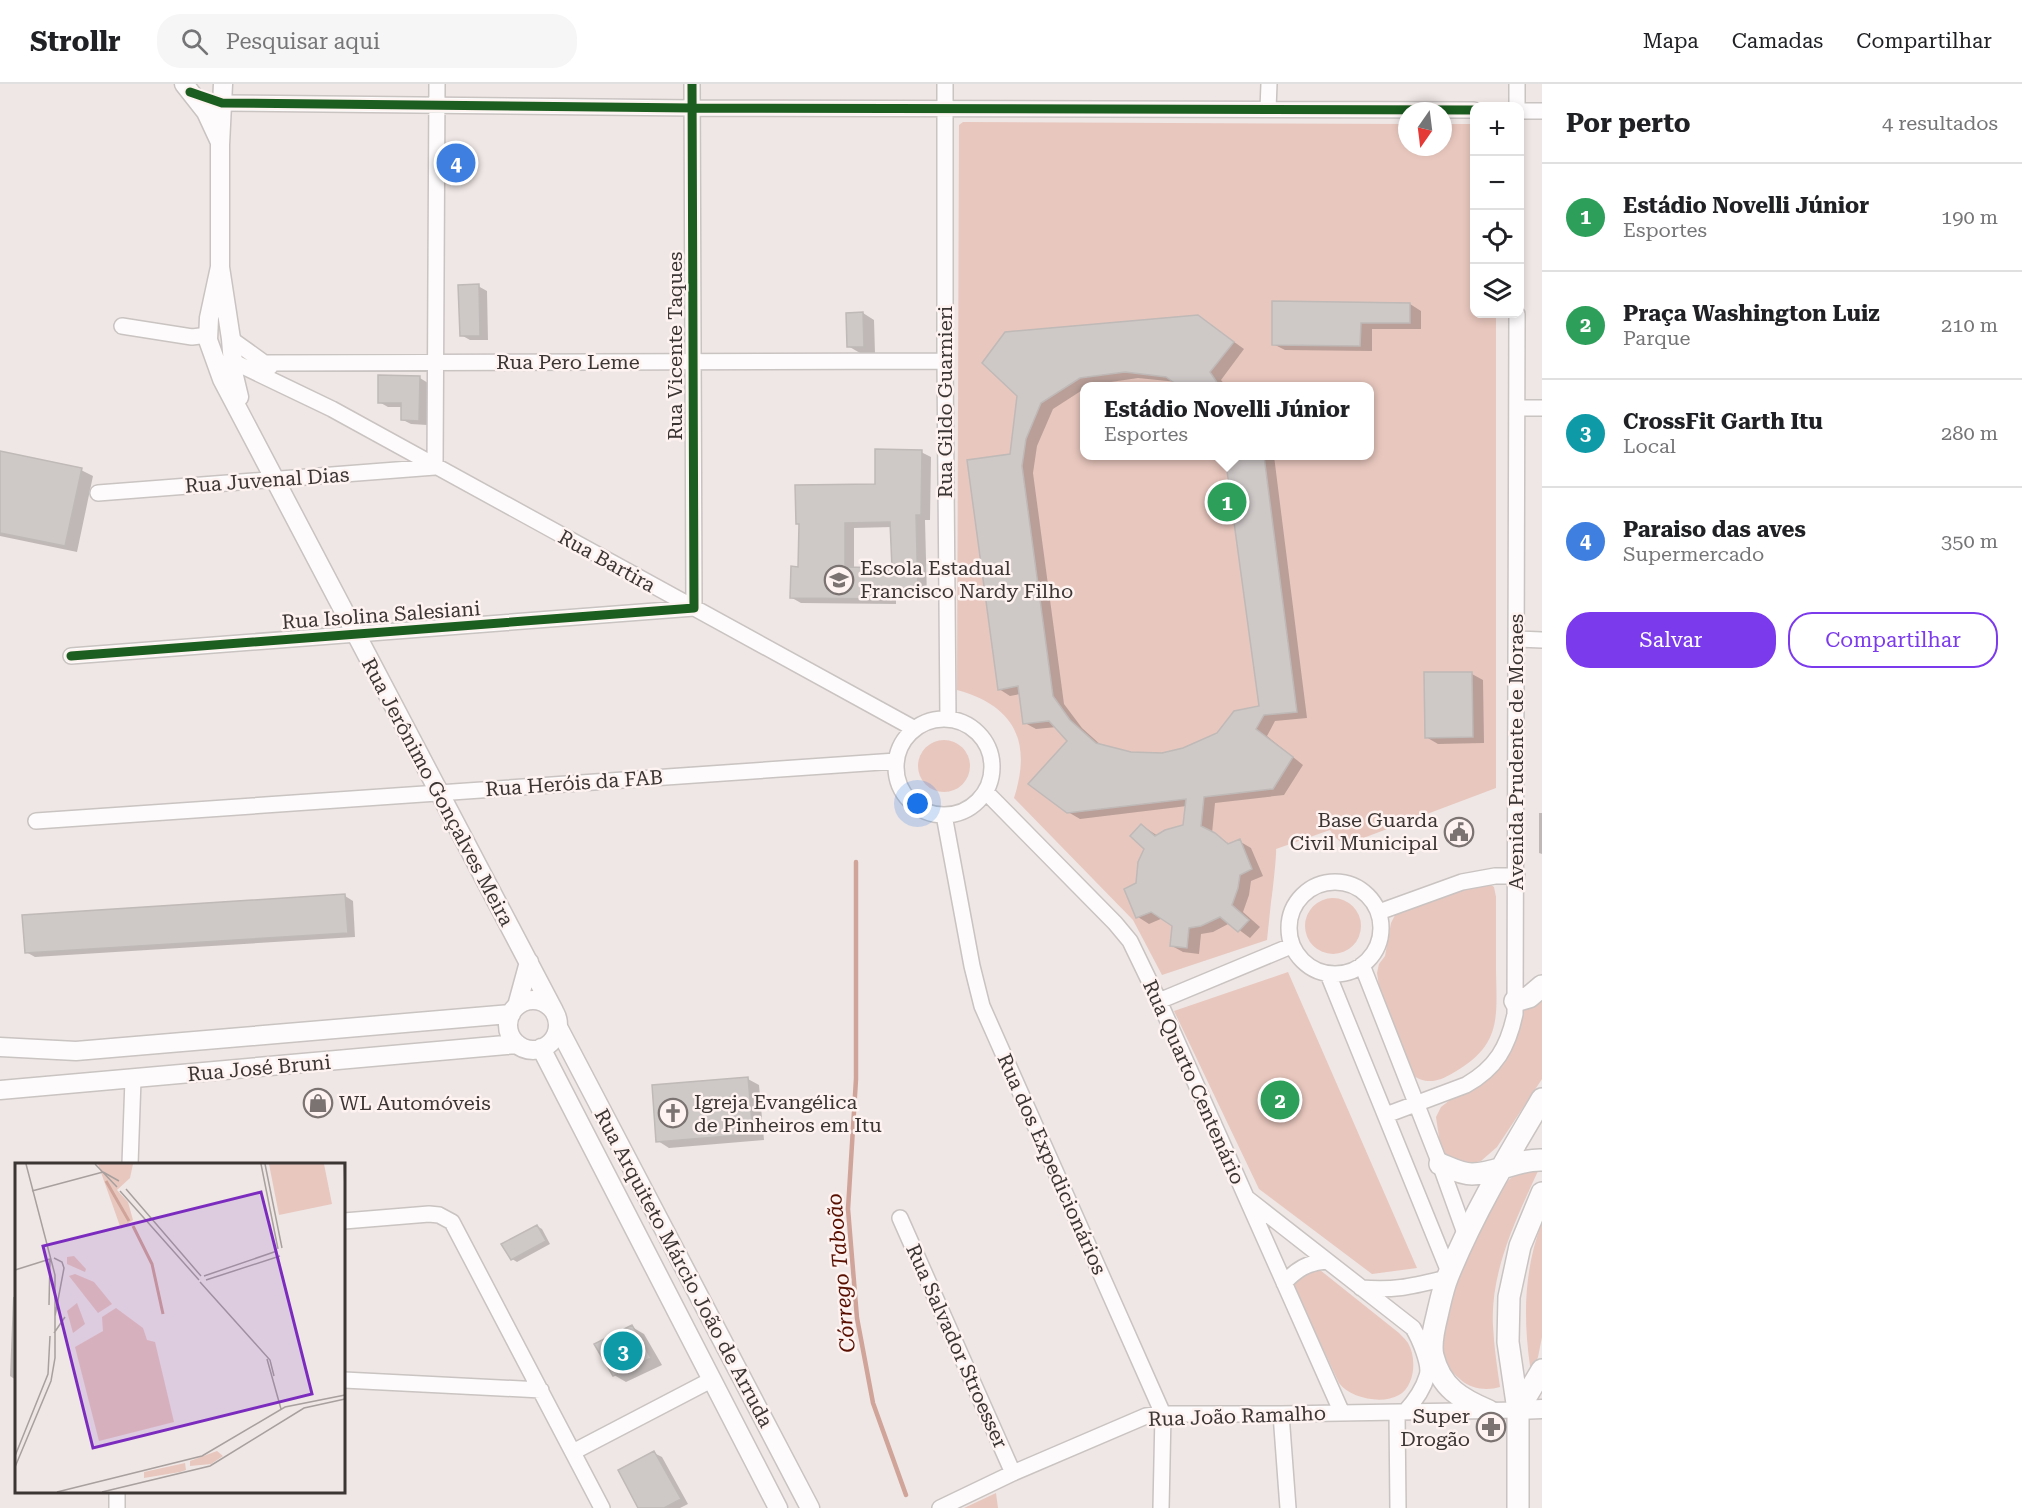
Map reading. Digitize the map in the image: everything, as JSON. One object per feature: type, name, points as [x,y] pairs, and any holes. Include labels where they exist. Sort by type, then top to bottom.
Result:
[{"type":"main road","points":[[1515,1001],[1529,997],[1542,986]]},
{"type":"main road","points":[[1489,1411],[1464,1400],[1450,1389],[1438,1370],[1432,1354],[1435,1326],[1448,1275],[1466,1236],[1501,1168],[1542,1099]]},
{"type":"main road","points":[[1440,1164],[1471,1174],[1526,1161],[1542,1160]]},
{"type":"main road","points":[[1518,1508],[1518,1410],[1509,1342],[1509,1298],[1520,1246],[1542,1193]]},
{"type":"main road","points":[[1518,1410],[1542,1370]]},
{"type":"street","name":"Rua Jerônimo Gonçalves Meira","points":[[223,84],[220,145],[220,267],[232,361],[248,431]]},
{"type":"street","points":[[435,467],[437,84]]},
{"type":"street","name":"Rua Vicente Taques","points":[[692,84],[694,608]]},
{"type":"street","name":"Rua Gildo Guarnieri","points":[[945,84],[948,719]]},
{"type":"street","points":[[1268,109],[1269,84]]},
{"type":"street","points":[[1517,84],[1517,102]]},
{"type":"street","name":"Rua Jerônimo Gonçalves Meira","points":[[187,88],[206,112],[220,145]]},
{"type":"street","points":[[187,88],[222,103],[692,108],[1470,110]]},
{"type":"street","points":[[1524,111],[1542,111]]},
{"type":"street","name":"Rua Jerônimo Gonçalves Meira","points":[[220,267],[203,340],[273,479],[529,962],[556,1019]]},
{"type":"street","name":"Avenida Prudente de Moraes","points":[[1386,1115],[1466,1085],[1489,1069],[1510,1038],[1515,1014],[1517,318]]},
{"type":"street","points":[[123,326],[203,340],[232,361]]},
{"type":"street","points":[[203,340],[215,333],[231,339]]},
{"type":"street","name":"Rua Bartira","points":[[231,339],[332,409]]},
{"type":"street","name":"Rua Bartira","points":[[232,361],[332,409],[915,729]]},
{"type":"street","name":"Rua Pero Leme","points":[[264,363],[945,361]]},
{"type":"street","points":[[1517,408],[1542,408]]},
{"type":"street","name":"Rua Juvenal Dias","points":[[98,493],[435,467]]},
{"type":"street","name":"Rua Isolina Salesiani","points":[[71,656],[694,608]]},
{"type":"street","points":[[1516,639],[1542,640]]},
{"type":"street","points":[[948,719],[962,723],[983,739],[990,752],[992,765],[991,779],[986,792],[978,801],[957,814],[944,815],[922,810],[912,803],[899,784],[896,761],[902,743],[915,729],[937,720],[948,719]]},
{"type":"street","name":"Rua Heróis da FAB","points":[[36,821],[896,761]]},
{"type":"street","name":"Rua Quarto Centenário","points":[[986,792],[1130,941],[1159,1000],[1342,1413]]},
{"type":"street","name":"Rua dos Expedicionários","points":[[944,815],[981,1006],[1163,1414],[1161,1508]]},
{"type":"street","points":[[1379,912],[1462,882],[1495,876],[1517,876]]},
{"type":"street","points":[[1332,881],[1347,883],[1361,889],[1379,912],[1382,927],[1373,955],[1362,965],[1346,973],[1328,974],[1312,969],[1300,959],[1291,946],[1288,931],[1289,916],[1295,903],[1317,884],[1332,881]]},
{"type":"street","points":[[1159,1000],[1291,946]]},
{"type":"street","points":[[514,1010],[532,1000],[548,1005],[556,1019],[555,1036],[549,1044],[532,1049],[517,1044],[508,1030],[514,1010],[529,962]]},
{"type":"street","points":[[1362,965],[1466,1236]]},
{"type":"street","points":[[1328,974],[1448,1275],[1402,1289],[1361,1288]]},
{"type":"street","name":"Rua José Bruni","points":[[0,1047],[76,1051],[514,1010]]},
{"type":"street","name":"Rua Arquiteto Márcio João de Arruda","points":[[556,1019],[810,1508]]},
{"type":"street","name":"Rua José Bruni","points":[[0,1090],[517,1044]]},
{"type":"street","name":"Rua Arquiteto Márcio João de Arruda","points":[[541,1048],[778,1508]]},
{"type":"street","points":[[130,1163],[133,1079]]},
{"type":"street","points":[[1245,1197],[1413,1328],[1421,1340],[1428,1374],[1416,1399],[1401,1412],[1398,1508]]},
{"type":"street","points":[[345,1221],[429,1214],[447,1218],[456,1227],[602,1508]]},
{"type":"street","name":"Rua Salvador Stroesser","points":[[900,1218],[1013,1473]]},
{"type":"street","points":[[1284,1283],[1296,1270],[1309,1262],[1326,1261]]},
{"type":"street","points":[[345,1380],[541,1390]]},
{"type":"street","points":[[573,1452],[711,1380]]},
{"type":"street","points":[[1518,1410],[1542,1409]]},
{"type":"street","name":"Rua João Ramalho","points":[[940,1508],[1013,1473],[1146,1416],[1518,1410]]},
{"type":"street","points":[[1281,1414],[1288,1508]]},
{"type":"shaded area","points":[[963,122],[1398,124],[1398,156],[1452,156],[1452,124],[1470,124],[1470,318],[1496,318],[1496,788],[1350,843],[1338,840],[1330,830],[1276,849],[1267,940],[1162,975],[1133,920],[1014,798],[1021,760],[1014,729],[1005,716],[977,697],[957,690],[959,125]]},
{"type":"shaded area","points":[[944,740],[954,742],[962,748],[968,756],[970,766],[968,776],[962,784],[954,790],[944,792],[934,790],[926,784],[920,776],[918,766],[920,756],[926,748],[934,742]]},
{"type":"shaded area","points":[[1488,883],[1494,887],[1496,897],[1496,1003],[1493,1030],[1488,1042],[1469,1063],[1442,1078],[1432,1081],[1422,1080],[1411,1074],[1379,986],[1377,973],[1379,964],[1385,956],[1391,923],[1396,913],[1463,888]]},
{"type":"shaded area","points":[[1333,898],[1344,900],[1353,906],[1359,915],[1361,926],[1359,937],[1353,946],[1344,952],[1333,954],[1322,952],[1313,946],[1307,937],[1305,926],[1307,915],[1313,906],[1322,900]]},
{"type":"shaded area","points":[[1288,972],[1417,1268],[1372,1274],[1259,1189],[1174,1011]]},
{"type":"shaded area","points":[[1542,997],[1542,1079],[1497,1147],[1481,1161],[1467,1165],[1454,1163],[1440,1144],[1436,1117],[1441,1107],[1479,1086],[1500,1067],[1511,1050],[1521,1005]]},
{"type":"shaded area","points":[[1531,1166],[1538,1171],[1506,1246],[1493,1306],[1500,1387],[1485,1389],[1474,1387],[1454,1374],[1441,1356],[1441,1337],[1445,1316],[1486,1216],[1508,1181]]},
{"type":"shaded area","points":[[1542,1222],[1542,1337],[1538,1357],[1534,1366],[1530,1366],[1526,1329],[1528,1275]]},
{"type":"shaded area","points":[[1313,1270],[1320,1270],[1399,1333],[1408,1343],[1413,1356],[1413,1371],[1408,1385],[1399,1395],[1375,1400],[1351,1393],[1339,1383],[1293,1285],[1296,1279]]},
{"type":"shaded area","points":[[996,1493],[998,1508],[964,1508]]},
{"type":"building","points":[[479,284],[480,336],[460,336],[458,285]]},
{"type":"building","points":[[1272,301],[1410,303],[1410,323],[1361,323],[1360,346],[1272,345]]},
{"type":"building","points":[[863,312],[864,347],[847,347],[846,313]]},
{"type":"building","points":[[1198,315],[1234,342],[1210,372],[1217,382],[1173,382],[1166,377],[1125,372],[1080,378],[1041,403],[1026,439],[1022,466],[1053,696],[1070,720],[1096,743],[1131,752],[1162,753],[1183,748],[1217,733],[1234,711],[1259,706],[1226,460],[1265,460],[1297,712],[1264,715],[1256,729],[1293,757],[1273,789],[1204,797],[1201,826],[1215,833],[1228,844],[1240,839],[1252,869],[1240,875],[1232,905],[1249,920],[1238,932],[1220,917],[1201,926],[1189,928],[1187,948],[1170,946],[1172,926],[1151,912],[1136,918],[1124,889],[1136,883],[1138,862],[1144,849],[1130,836],[1141,824],[1155,836],[1165,830],[1183,825],[1186,799],[1067,813],[1028,784],[1067,741],[1049,721],[1023,724],[1018,686],[998,690],[967,460],[1010,454],[1017,396],[982,363],[1005,332]]},
{"type":"building","points":[[378,375],[420,376],[419,421],[401,420],[401,403],[378,403]]},
{"type":"building","points":[[875,449],[922,450],[921,515],[916,515],[918,593],[887,594],[887,599],[790,598],[791,566],[798,567],[799,524],[796,524],[795,485],[875,484]],"holes":[[[890,522],[892,568],[845,567],[845,523]]]},
{"type":"building","points":[[0,451],[82,468],[65,546],[0,533]]},
{"type":"building","points":[[1424,672],[1472,672],[1473,737],[1425,738]]},
{"type":"building","points":[[345,894],[348,933],[25,953],[22,915]]},
{"type":"building","points":[[748,1077],[753,1134],[656,1142],[652,1085]]},
{"type":"building","points":[[537,1225],[546,1241],[511,1260],[501,1244]]},
{"type":"building","points":[[632,1325],[651,1358],[613,1376],[594,1344]]},
{"type":"building","points":[[654,1451],[681,1499],[664,1508],[638,1508],[618,1470]]},
{"type":"waterway","name":"Córrego Taboão","points":[[856,862],[856,1079],[848,1209],[857,1318],[873,1403],[906,1495]]},
{"type":"cycle path","points":[[71,656],[694,608],[692,84]]},
{"type":"cycle path","points":[[190,92],[222,103],[692,108],[1470,110]]},
{"type":"place","name":"Paraiso das aves","points":[[456,163]]},
{"type":"place","name":"Estádio Novelli Júnior","points":[[1227,502]]},
{"type":"place","name":"Escola Estadual Francisco Nardy Filho","points":[[839,580]]},
{"type":"place","name":"Base Guarda Civil Municipal","points":[[1459,832]]},
{"type":"place","name":"Praça Washington Luiz","points":[[1280,1100]]},
{"type":"place","name":"WL Automóveis","points":[[318,1103]]},
{"type":"place","name":"Igreja Evangélica de Pinheiros em Itu","points":[[673,1113]]},
{"type":"place","name":"CrossFit Garth Itu","points":[[623,1351]]},
{"type":"place","name":"Super Drogão","points":[[1491,1427]]}]
